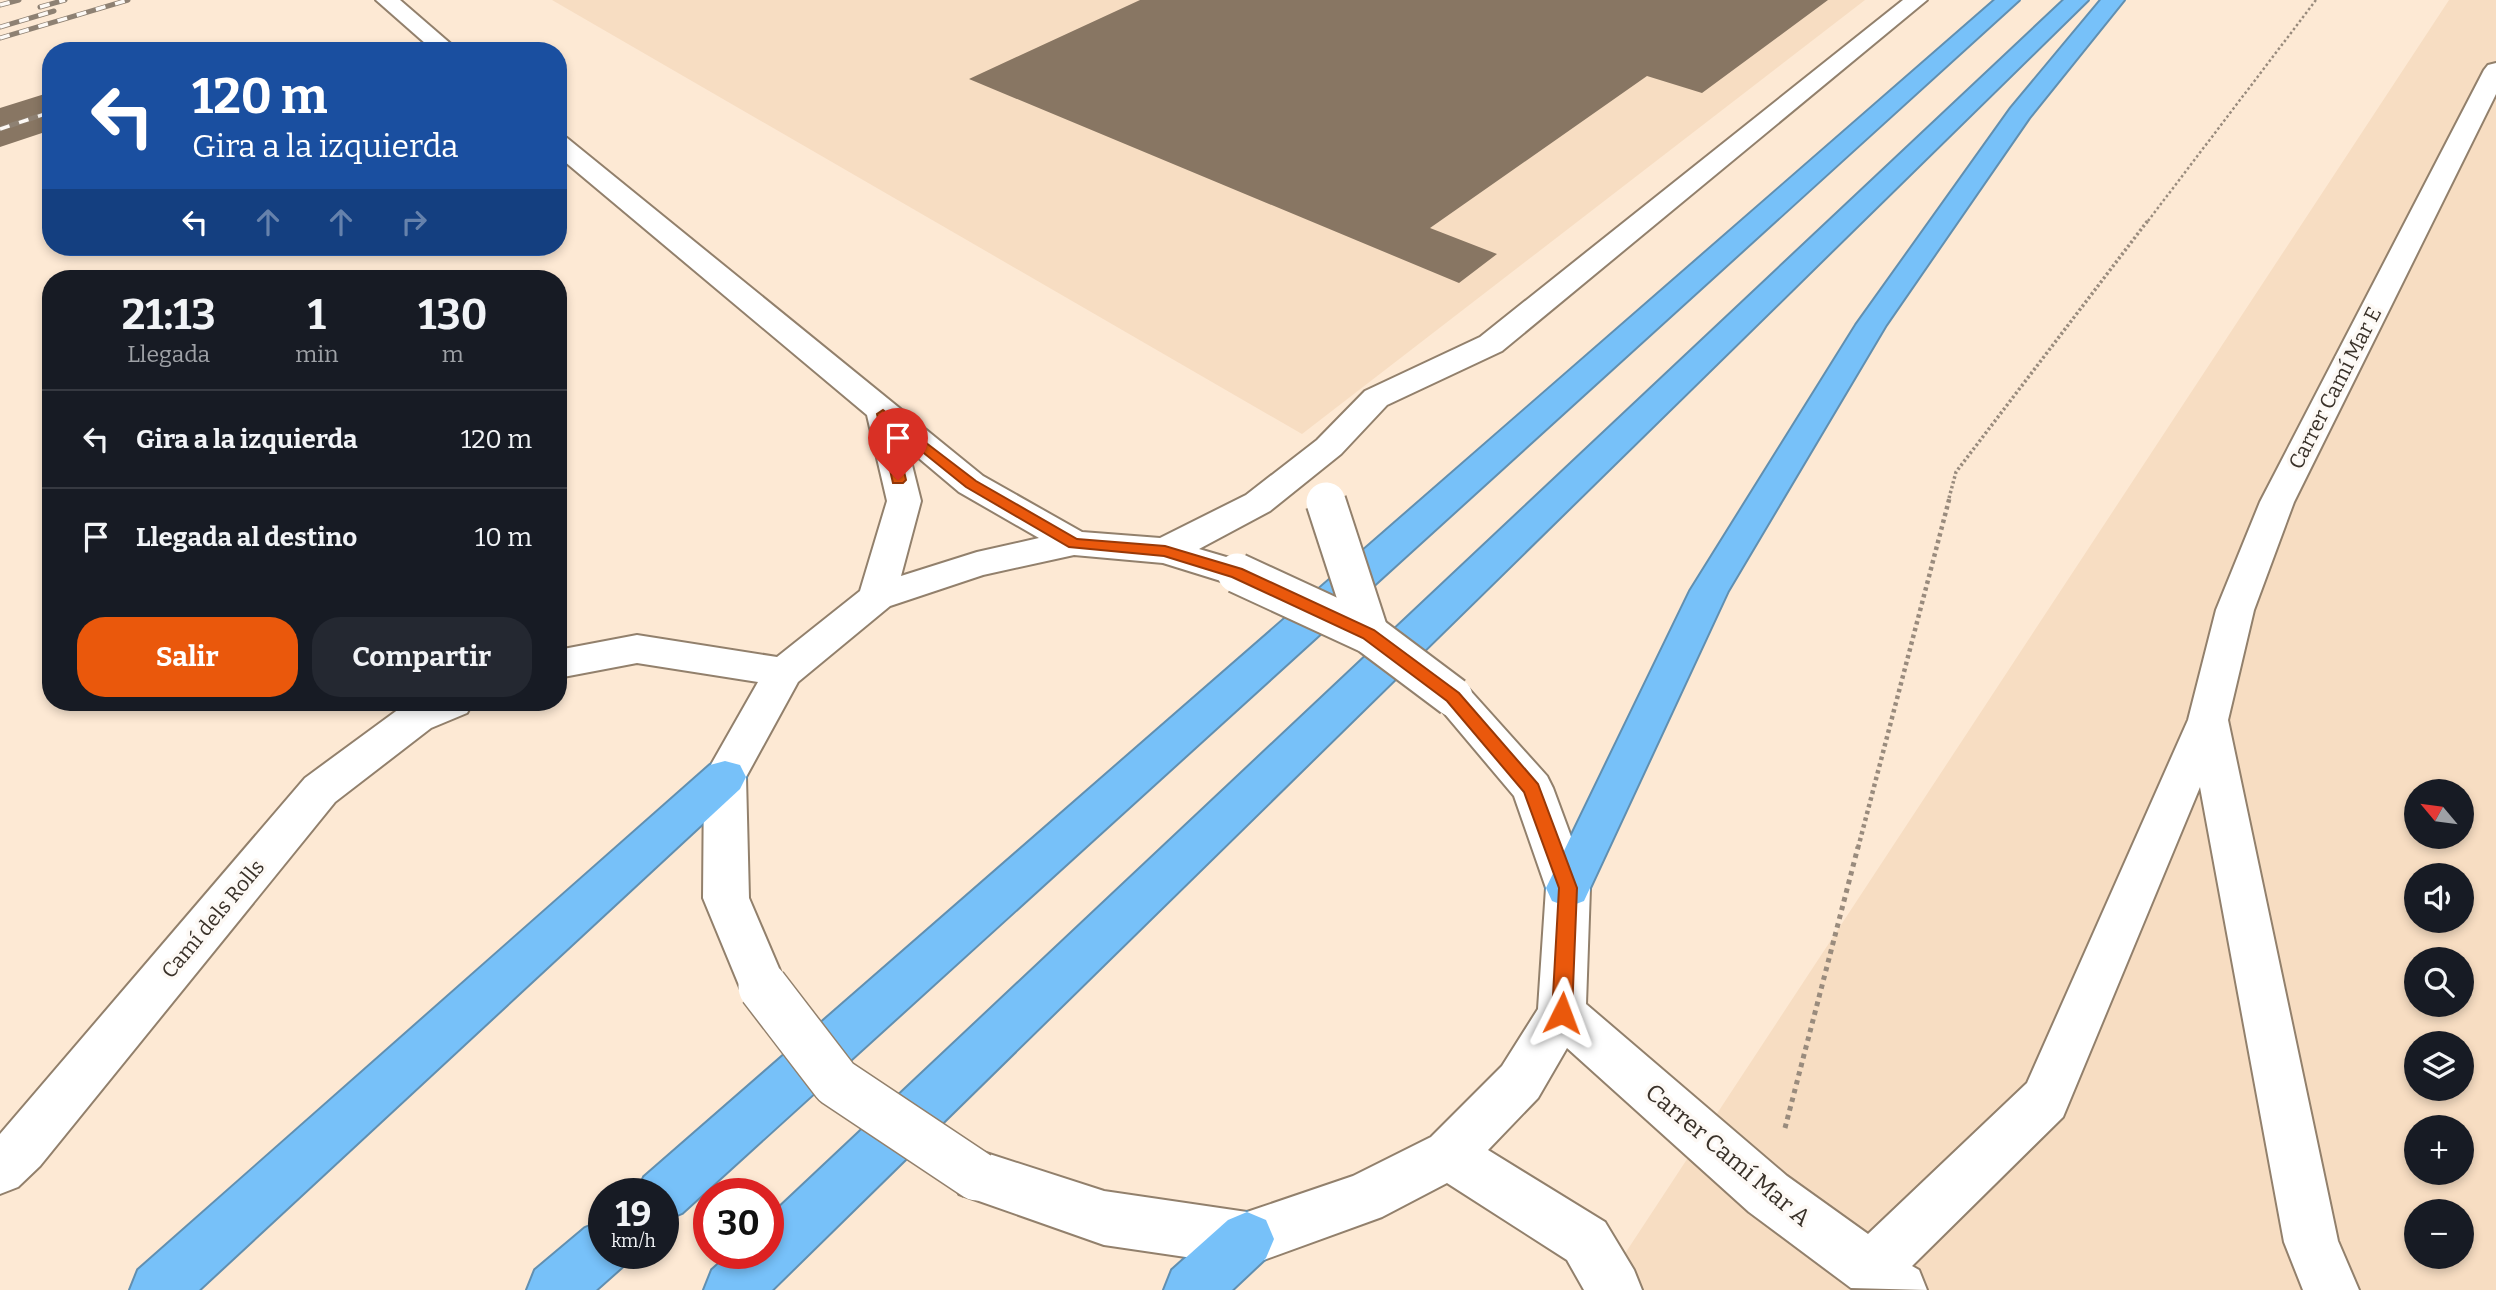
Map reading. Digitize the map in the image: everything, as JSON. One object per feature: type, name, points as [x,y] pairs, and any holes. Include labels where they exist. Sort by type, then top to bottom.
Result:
[{"type":"highway","points":[[679,1181],[2008,0]]},
{"type":"highway","points":[[732,1290],[2077,0]]},
{"type":"highway","points":[[1568,888],[1709,591],[1857,348],[2020,113],[2113,0]]},
{"type":"highway","points":[[158,1290],[725,777]]},
{"type":"highway","points":[[1192,1290],[1247,1239]]},
{"type":"highway","points":[[555,1290],[588,1261]]},
{"type":"street","points":[[387,0],[437,42]]},
{"type":"street","points":[[1165,551],[1258,503],[1329,447],[1376,398],[1491,344],[1916,0]]},
{"type":"street","name":"Carrer Camí Mar E","points":[[1885,1279],[2045,1100],[2208,720],[2235,610],[2277,502],[2496,70]]},
{"type":"street","points":[[567,151],[971,484],[1074,543]]},
{"type":"street","points":[[877,597],[904,501],[883,414]]},
{"type":"street","points":[[1329,447],[1326,502],[1369,634]]},
{"type":"street","points":[[1074,543],[1165,551],[1237,573],[1369,634],[1453,697],[1532,788],[1568,888],[1562,1013],[1520,1082],[1449,1155],[1363,1199],[1247,1239],[1104,1218],[976,1176],[836,1083],[763,987],[726,898],[725,777],[784,672],[877,597],[977,564],[1074,543]]},
{"type":"street","points":[[567,662],[637,649],[784,672]]},
{"type":"street","name":"Camí dels Rolls","points":[[0,1168],[22,1148],[320,790],[417,717],[431,711]]},
{"type":"street","points":[[2208,720],[2311,1242],[2331,1290]]},
{"type":"street","name":"Carrer Camí Mar A","points":[[1562,1013],[1768,1194],[1885,1279]]},
{"type":"street","points":[[1449,1155],[1586,1241],[1614,1290]]},
{"type":"path","points":[[1768,1194],[1956,472],[2316,0]]},
{"type":"shaded area","points":[[552,0],[1865,0],[1302,434]]},
{"type":"shaded area","points":[[2449,0],[2496,0],[2496,1290],[1601,1290]]},
{"type":"building","points":[[1140,0],[1828,0],[1702,93],[1647,76],[1430,228],[1497,254],[1459,283],[969,79]]},
{"type":"building","points":[[42,95],[42,133],[0,147],[0,108]]},
{"type":"railway","points":[[0,5],[19,0]]},
{"type":"railway","points":[[40,7],[65,0]]},
{"type":"railway","points":[[0,38],[128,0]]},
{"type":"railway","points":[[0,27],[54,11]]},
{"type":"railway","points":[[0,129],[42,115]]},
{"type":"route","points":[[898,480],[883,414],[971,484],[1074,543],[1165,551],[1237,573],[1369,634],[1453,697],[1532,788],[1568,888],[1562,1013]]}]
